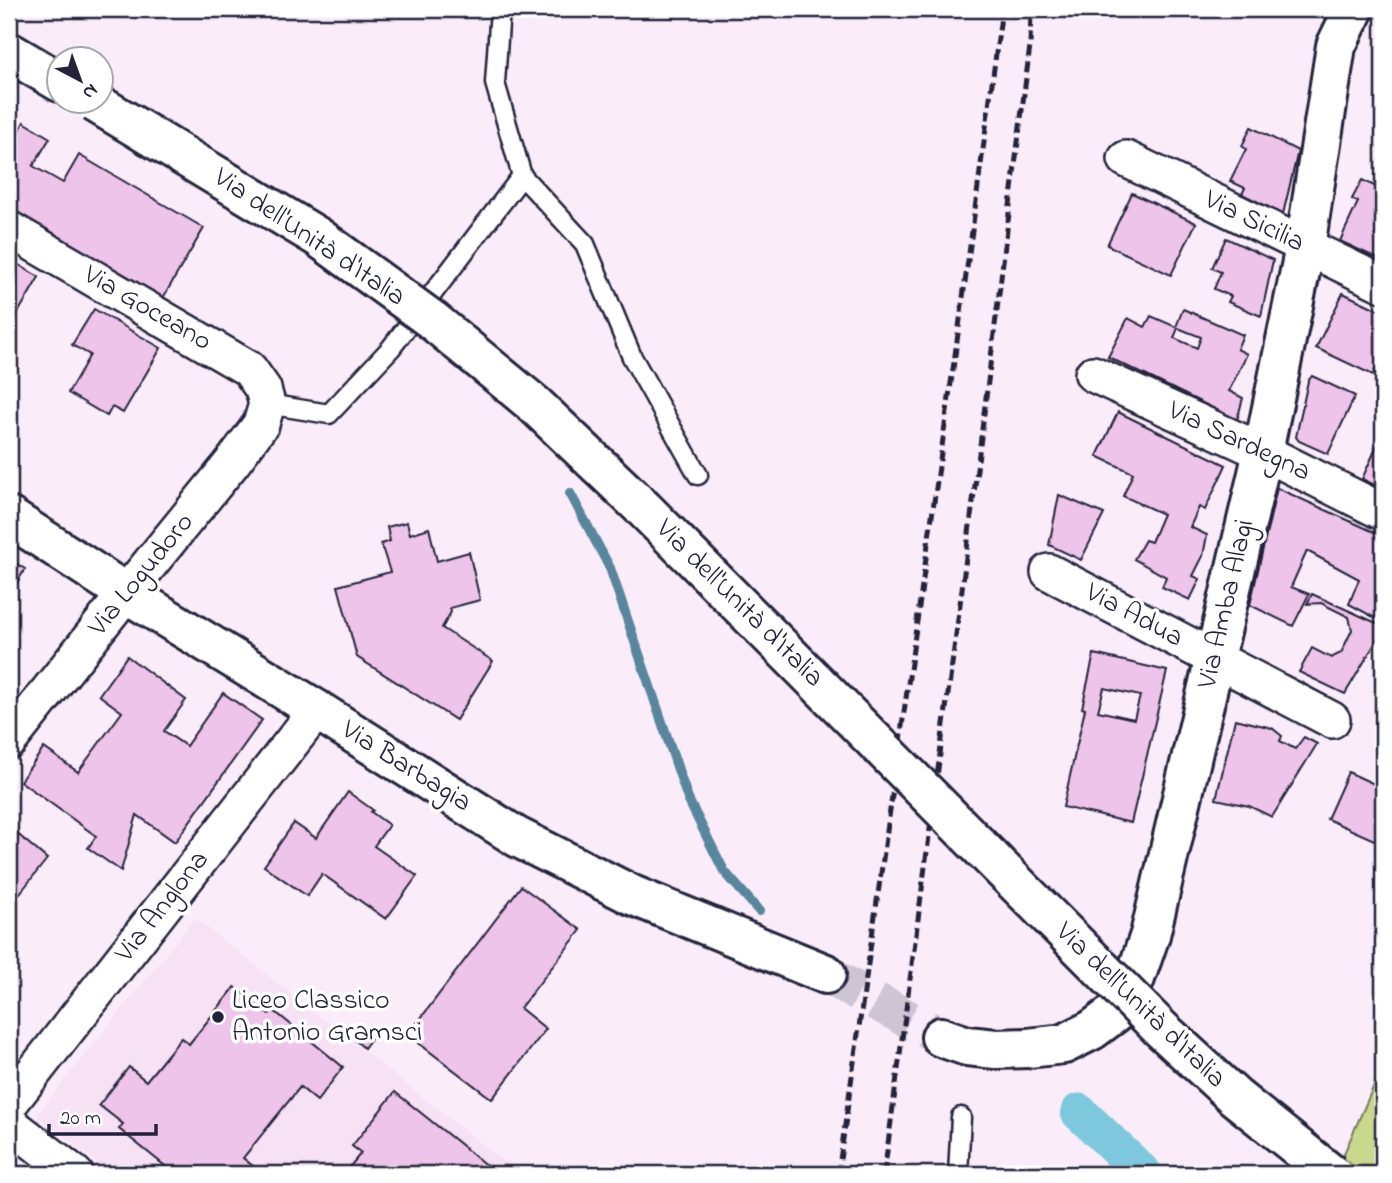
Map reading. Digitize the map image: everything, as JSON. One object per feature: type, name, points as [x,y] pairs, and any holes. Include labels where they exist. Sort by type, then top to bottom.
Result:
[{"type":"street","name":"Via Amba Alagi","points":[[941,1037],[967,1046],[996,1049],[1064,1044],[1092,1030],[1115,1013],[1133,984],[1150,935],[1263,452],[1305,247],[1336,46],[1354,9]]},
{"type":"street","points":[[9,52],[46,74]]},
{"type":"street","name":"Via dell'Unità d'Italia","points":[[116,115],[318,237],[432,320],[535,405],[645,510],[1161,1029],[1235,1097],[1331,1174]]},
{"type":"street","name":"Via Sicilia","points":[[1126,159],[1383,285]]},
{"type":"street","name":"Via Goceano","points":[[9,229],[250,369],[263,389],[267,404]]},
{"type":"street","name":"Via Sardegna","points":[[1093,374],[1263,452],[1383,512]]},
{"type":"street","name":"Via Logudoro","points":[[9,741],[254,434],[261,424],[267,404]]},
{"type":"street","name":"Via Barbagia","points":[[9,517],[517,837],[632,895],[825,974]]},
{"type":"street","name":"Via Adua","points":[[1049,572],[1332,720]]},
{"type":"street","name":"Via Anglona","points":[[9,1104],[317,710]]},
{"type":"street","points":[[9,1123],[75,1174]]},
{"type":"lane","points":[[500,9],[495,83],[522,176],[585,244],[632,357],[698,475]]},
{"type":"lane","points":[[267,404],[328,414],[391,348],[522,176]]},
{"type":"lane","points":[[958,1174],[961,1117]]},
{"type":"shaded area","name":"Liceo Classico Antonio Gramsci","points":[[195,918],[520,1174],[111,1174],[37,1115]]},
{"type":"green space","points":[[1383,1065],[1383,1174],[1364,1174],[1342,1158]]},
{"type":"building","points":[[24,122],[50,138],[33,166],[63,183],[79,155],[204,228],[163,298],[9,208],[9,163],[16,152],[9,148]]},
{"type":"building","points":[[1251,127],[1298,151],[1283,214],[1242,194],[1245,188],[1230,181],[1246,149],[1242,146]]},
{"type":"building","points":[[1362,180],[1383,190],[1383,261],[1340,241],[1358,202],[1352,199]]},
{"type":"building","points":[[1132,193],[1196,223],[1171,275],[1107,245]]},
{"type":"building","points":[[1226,238],[1273,260],[1261,316],[1228,302],[1231,296],[1214,289],[1221,272],[1212,268]]},
{"type":"building","points":[[9,259],[39,277],[9,328]]},
{"type":"building","points":[[1343,293],[1383,312],[1383,355],[1373,375],[1316,348]]},
{"type":"building","points":[[94,309],[161,348],[123,413],[112,407],[107,416],[68,393],[90,355],[72,345]]},
{"type":"building","points":[[1183,309],[1243,335],[1237,349],[1247,354],[1229,391],[1243,398],[1237,420],[1108,357],[1128,318],[1145,327],[1151,316],[1176,327]],"holes":[[[1178,328],[1201,337],[1197,348],[1174,338]]]},
{"type":"building","points":[[1312,376],[1355,396],[1328,454],[1299,441],[1296,437],[1308,381]]},
{"type":"building","points":[[1118,412],[1226,465],[1205,510],[1199,507],[1190,527],[1207,535],[1203,556],[1193,576],[1200,579],[1190,600],[1162,587],[1166,577],[1134,559],[1145,540],[1151,542],[1163,514],[1123,496],[1133,473],[1097,456]]},
{"type":"building","points":[[1383,433],[1383,489],[1362,479]]},
{"type":"building","points":[[1277,488],[1383,536],[1383,622],[1349,604],[1359,579],[1307,551],[1291,587],[1309,594],[1293,626],[1250,605]]},
{"type":"building","points":[[1059,495],[1104,514],[1081,560],[1049,545]]},
{"type":"building","points":[[407,522],[410,534],[429,528],[437,561],[469,552],[480,600],[450,608],[451,612],[442,628],[493,661],[456,720],[357,657],[338,586],[390,572],[381,544],[390,541],[387,527]]},
{"type":"building","points":[[9,559],[25,569],[9,596]]},
{"type":"building","points":[[1312,594],[1383,626],[1345,694],[1299,672],[1312,648],[1331,658],[1341,653],[1352,630],[1349,617],[1321,603],[1307,604]]},
{"type":"building","points":[[1094,654],[1167,671],[1131,823],[1063,807],[1085,709],[1082,708]],"holes":[[[1104,688],[1140,696],[1134,719],[1098,711]]]},
{"type":"building","points":[[127,656],[186,700],[164,731],[186,746],[223,693],[262,720],[175,842],[137,815],[121,871],[88,848],[96,836],[20,781],[44,748],[78,772],[122,712],[99,695]]},
{"type":"building","points":[[1235,719],[1272,728],[1282,736],[1280,741],[1295,749],[1304,737],[1317,744],[1272,817],[1249,806],[1216,799]]},
{"type":"building","points":[[1348,772],[1383,788],[1383,844],[1327,819]]},
{"type":"building","points":[[348,792],[389,825],[374,846],[417,876],[386,919],[322,874],[307,896],[264,866],[294,823],[316,838]]},
{"type":"building","points":[[14,831],[47,859],[9,907],[9,837]]},
{"type":"building","points":[[521,886],[581,930],[520,1008],[546,1029],[492,1099],[408,1035]]},
{"type":"building","points":[[235,987],[269,1014],[273,1010],[343,1067],[317,1101],[300,1087],[243,1158],[263,1174],[175,1174],[119,1129],[123,1124],[99,1105],[129,1067],[146,1081],[181,1038],[189,1044]]},
{"type":"building","points":[[362,1030],[372,1037],[364,1048],[355,1040]]},
{"type":"building","points":[[395,1092],[497,1174],[344,1174],[361,1153],[352,1146]]},
{"type":"waterway","points":[[570,493],[610,568],[688,799],[724,871],[759,911]]},
{"type":"waterway","points":[[1079,1112],[1144,1174]]},
{"type":"tunnel","points":[[826,974],[941,1037]]},
{"type":"railway","points":[[838,1174],[1002,9]]},
{"type":"railway","points":[[884,1174],[962,589],[1030,46],[1031,9]]},
{"type":"place","name":"Liceo Classico Antonio Gramsci","points":[[218,1017]]}]
